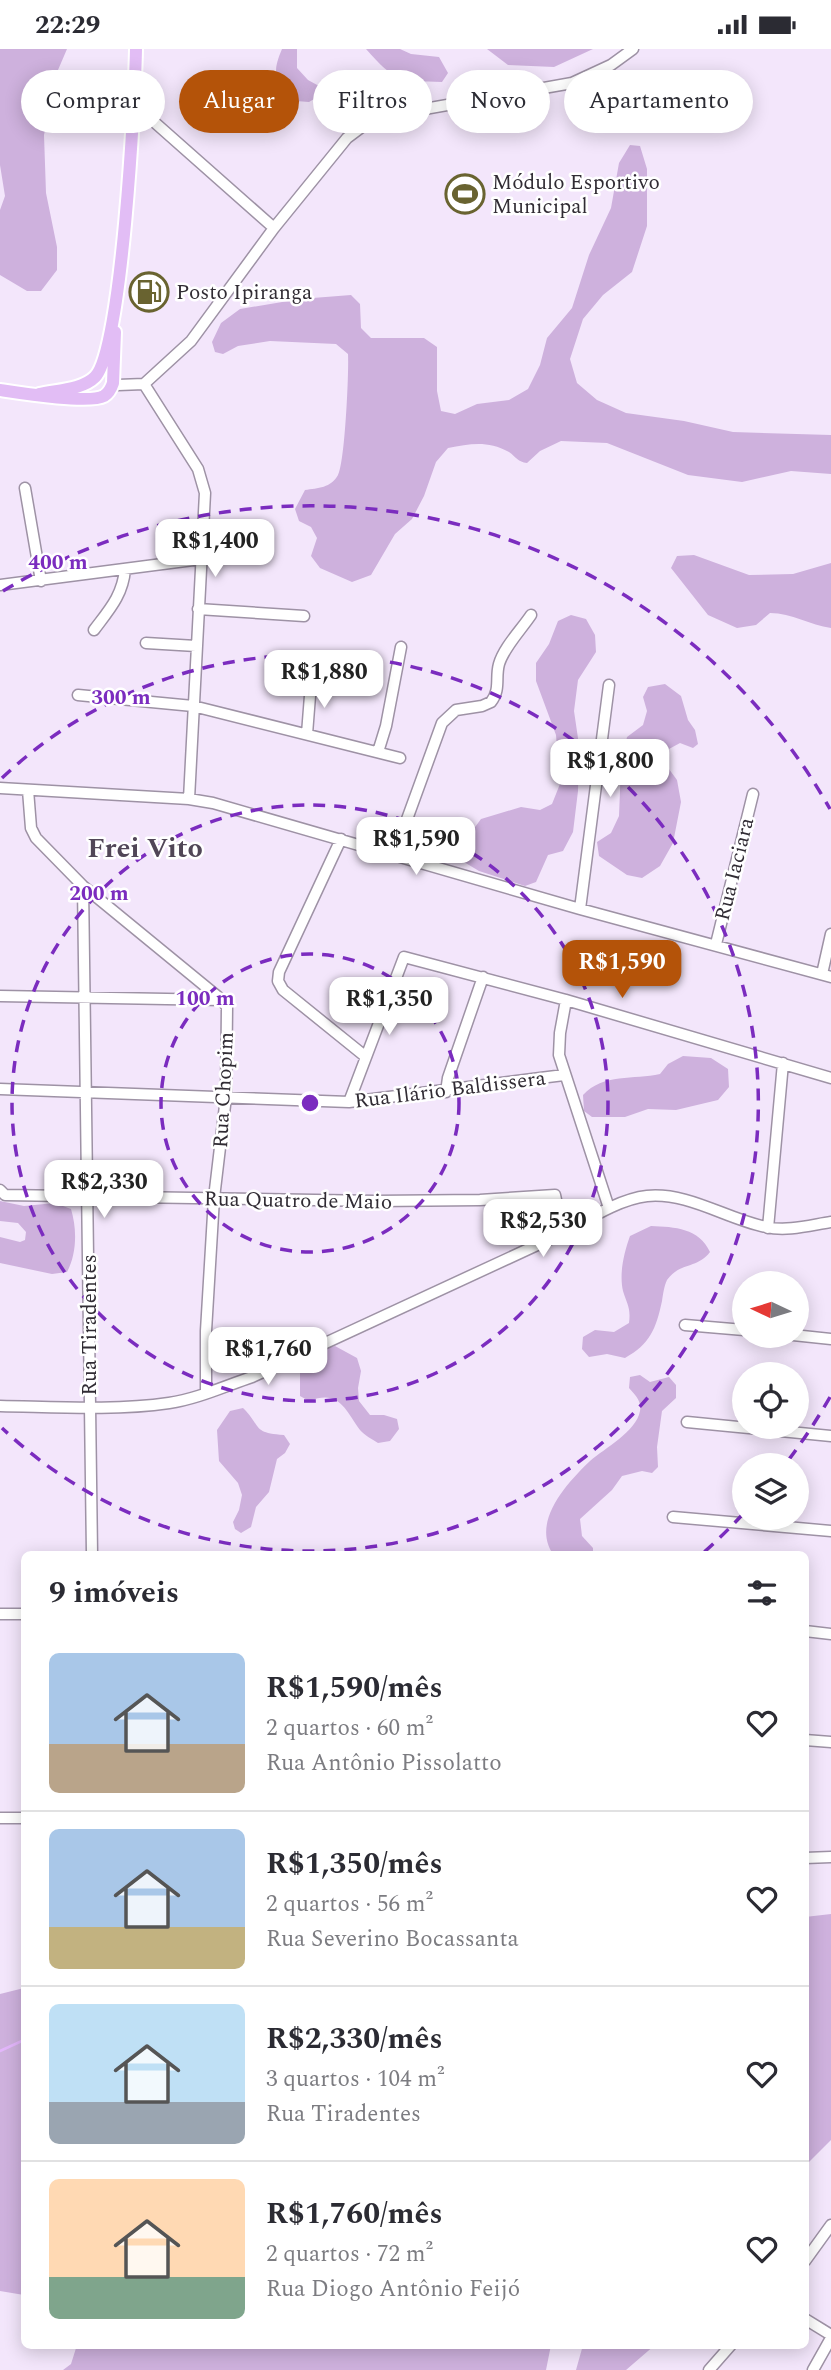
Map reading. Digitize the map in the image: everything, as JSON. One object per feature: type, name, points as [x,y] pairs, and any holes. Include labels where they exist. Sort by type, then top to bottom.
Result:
[{"type":"main road","points":[[136,49],[136,70]]},
{"type":"main road","points":[[96,398],[91,390],[107,348],[114,311],[132,133]]},
{"type":"main road","points":[[0,390],[96,398],[106,395],[113,383],[116,350],[114,311]]},
{"type":"main road","points":[[39,394],[79,385],[94,377],[106,375],[113,383]]},
{"type":"street","points":[[113,383],[128,386],[144,384],[191,341],[274,228],[347,138],[363,126],[385,116],[572,83],[611,65],[633,49]]},
{"type":"street","points":[[165,132],[274,228]]},
{"type":"street","points":[[144,384],[198,469],[205,493],[188,799]]},
{"type":"street","points":[[25,488],[41,581]]},
{"type":"street","points":[[0,585],[201,559]]},
{"type":"street","points":[[94,630],[118,599],[124,583],[125,569]]},
{"type":"street","points":[[198,609],[304,616]]},
{"type":"street","points":[[394,855],[442,723],[456,710],[491,702],[499,686],[497,671],[500,660],[531,615]]},
{"type":"street","points":[[146,643],[196,646]]},
{"type":"street","points":[[378,751],[386,726],[401,647]]},
{"type":"street","points":[[307,734],[311,683]]},
{"type":"street","points":[[580,909],[609,685]]},
{"type":"street","points":[[78,695],[193,706],[400,758]]},
{"type":"street","points":[[0,788],[188,799],[214,803],[580,909],[826,976],[831,935]]},
{"type":"street","name":"Rua Chopim","points":[[28,790],[31,828],[36,838],[83,886],[222,1000],[227,1007],[226,1097],[214,1198],[206,1331],[206,1393]]},
{"type":"street","name":"Rua Iaciara","points":[[716,944],[753,794]]},
{"type":"street","points":[[341,839],[279,972],[278,981],[283,990],[366,1057]]},
{"type":"street","name":"Rua Tiradentes","points":[[83,886],[92,1551]]},
{"type":"street","points":[[349,1102],[404,957],[566,1000],[831,1078]]},
{"type":"street","points":[[446,1092],[448,1078],[483,977]]},
{"type":"street","points":[[0,996],[222,1000]]},
{"type":"street","points":[[566,1000],[559,1055],[609,1208]]},
{"type":"street","points":[[768,1228],[783,1063]]},
{"type":"street","name":"Rua Ilário Baldissera","points":[[0,1089],[349,1102],[446,1092],[564,1075]]},
{"type":"street","name":"Rua Quatro de Maio","points":[[1,1192],[88,1198],[376,1201],[480,1200],[555,1195],[563,1233]]},
{"type":"street","points":[[0,1406],[90,1408],[171,1403],[206,1393],[252,1377],[563,1233],[609,1208],[645,1196],[671,1197],[768,1228],[792,1228],[831,1222]]},
{"type":"street","points":[[685,1325],[732,1330]]},
{"type":"street","points":[[809,1337],[831,1339]]},
{"type":"street","points":[[687,1423],[831,1436]]},
{"type":"street","points":[[673,1517],[831,1531]]},
{"type":"street","points":[[0,1614],[21,1614]]},
{"type":"street","points":[[809,1631],[831,1633]]},
{"type":"street","points":[[809,1739],[831,1742]]},
{"type":"street","points":[[0,1818],[21,1818]]},
{"type":"street","points":[[809,1858],[831,1857]]},
{"type":"street","points":[[809,2255],[831,2225]]},
{"type":"street","points":[[809,2322],[831,2337],[813,2370]]},
{"type":"street","points":[[709,2370],[727,2349]]},
{"type":"shaded area","points":[[0,49],[67,49],[58,70],[21,70],[21,133],[44,133],[46,193],[57,247],[57,270],[41,291],[27,291],[0,275],[0,210],[5,196],[0,165]]},
{"type":"shaded area","points":[[282,49],[297,49],[299,70],[276,70]]},
{"type":"shaded area","points":[[366,49],[400,49],[411,54],[439,57],[446,70],[446,76],[442,82],[432,82],[432,70],[384,68]]},
{"type":"shaded area","points":[[487,49],[593,49],[554,67],[508,65]]},
{"type":"shaded area","points":[[299,70],[313,83],[313,100],[299,101]]},
{"type":"shaded area","points":[[630,145],[640,146],[647,169],[647,226],[632,272],[603,295],[583,319],[570,359],[577,383],[597,400],[626,413],[684,421],[733,432],[831,435],[831,474],[791,471],[742,482],[688,475],[607,443],[561,441],[540,451],[527,463],[501,448],[486,444],[448,448],[436,462],[424,496],[412,519],[395,534],[371,575],[352,582],[320,568],[311,556],[317,538],[311,527],[299,521],[295,509],[305,490],[328,485],[338,475],[345,436],[348,354],[336,344],[270,341],[238,346],[223,354],[215,352],[212,342],[221,323],[240,309],[300,299],[351,295],[360,304],[361,328],[371,338],[424,338],[437,347],[437,391],[441,411],[455,414],[477,404],[509,400],[528,389],[540,365],[547,338],[572,308],[589,255],[611,208],[619,163]]},
{"type":"shaded area","points":[[694,555],[749,575],[793,574],[831,563],[831,628],[770,613],[756,625],[737,628],[708,615],[671,568],[677,556]]},
{"type":"shaded area","points":[[571,615],[586,619],[595,635],[596,652],[578,680],[574,711],[579,745],[578,791],[573,832],[563,851],[548,855],[536,882],[525,886],[479,871],[464,862],[461,846],[481,819],[521,807],[540,810],[552,804],[560,784],[556,735],[536,681],[536,663],[549,644],[558,621]]},
{"type":"shaded area","points":[[665,684],[681,696],[698,744],[693,748],[680,743],[669,749],[666,765],[677,780],[681,802],[673,843],[660,866],[642,878],[627,875],[599,856],[597,842],[611,833],[619,816],[621,765],[627,737],[643,725],[647,711],[643,697],[648,687]]},
{"type":"shaded area","points":[[683,1056],[711,1058],[728,1069],[729,1087],[718,1100],[676,1110],[648,1109],[625,1117],[592,1117],[584,1111],[583,1095],[600,1083],[660,1074],[668,1064]]},
{"type":"shaded area","points":[[0,1201],[24,1206],[55,1203],[71,1209],[75,1241],[67,1272],[52,1274],[0,1263],[0,1237],[20,1242],[25,1240],[26,1232],[18,1223],[0,1221]]},
{"type":"shaded area","points":[[651,1226],[677,1228],[693,1233],[710,1252],[700,1261],[677,1270],[667,1280],[651,1335],[634,1353],[625,1358],[607,1354],[589,1357],[582,1349],[583,1337],[595,1330],[614,1332],[629,1323],[629,1310],[622,1284],[624,1256],[630,1236]]},
{"type":"shaded area","points":[[335,1346],[357,1358],[361,1371],[359,1401],[370,1415],[397,1419],[399,1429],[390,1441],[378,1443],[366,1435],[345,1408],[334,1399],[319,1398],[309,1401],[300,1396],[300,1362],[321,1349]]},
{"type":"shaded area","points":[[640,1375],[650,1382],[669,1377],[676,1385],[676,1398],[662,1411],[657,1447],[658,1467],[652,1473],[642,1471],[622,1476],[612,1490],[580,1519],[582,1536],[593,1551],[552,1551],[547,1542],[546,1529],[549,1516],[562,1492],[590,1461],[619,1439],[637,1419],[640,1404],[629,1388],[630,1377]]},
{"type":"shaded area","points":[[243,1408],[262,1431],[284,1435],[290,1444],[285,1453],[277,1459],[269,1492],[256,1507],[251,1527],[241,1533],[235,1529],[233,1522],[242,1495],[238,1483],[219,1461],[217,1430],[230,1411]]},
{"type":"shaded area","points":[[831,1914],[831,2140],[809,2162],[809,1917]]},
{"type":"shaded area","points":[[21,1989],[21,2294],[0,2291],[0,1994]]},
{"type":"shaded area","points":[[76,2349],[550,2349],[546,2370],[63,2370],[71,2364]]},
{"type":"shaded area","points":[[582,2349],[650,2349],[626,2370],[576,2370]]},
{"type":"waterway","points":[[0,2051],[21,2041]]},
{"type":"place","name":"Módulo Esportivo Municipal","points":[[465,194]]},
{"type":"place","name":"Posto Ipiranga","points":[[149,292]]},
{"type":"district","name":"Frei Vito","points":[[145,847]]}]
